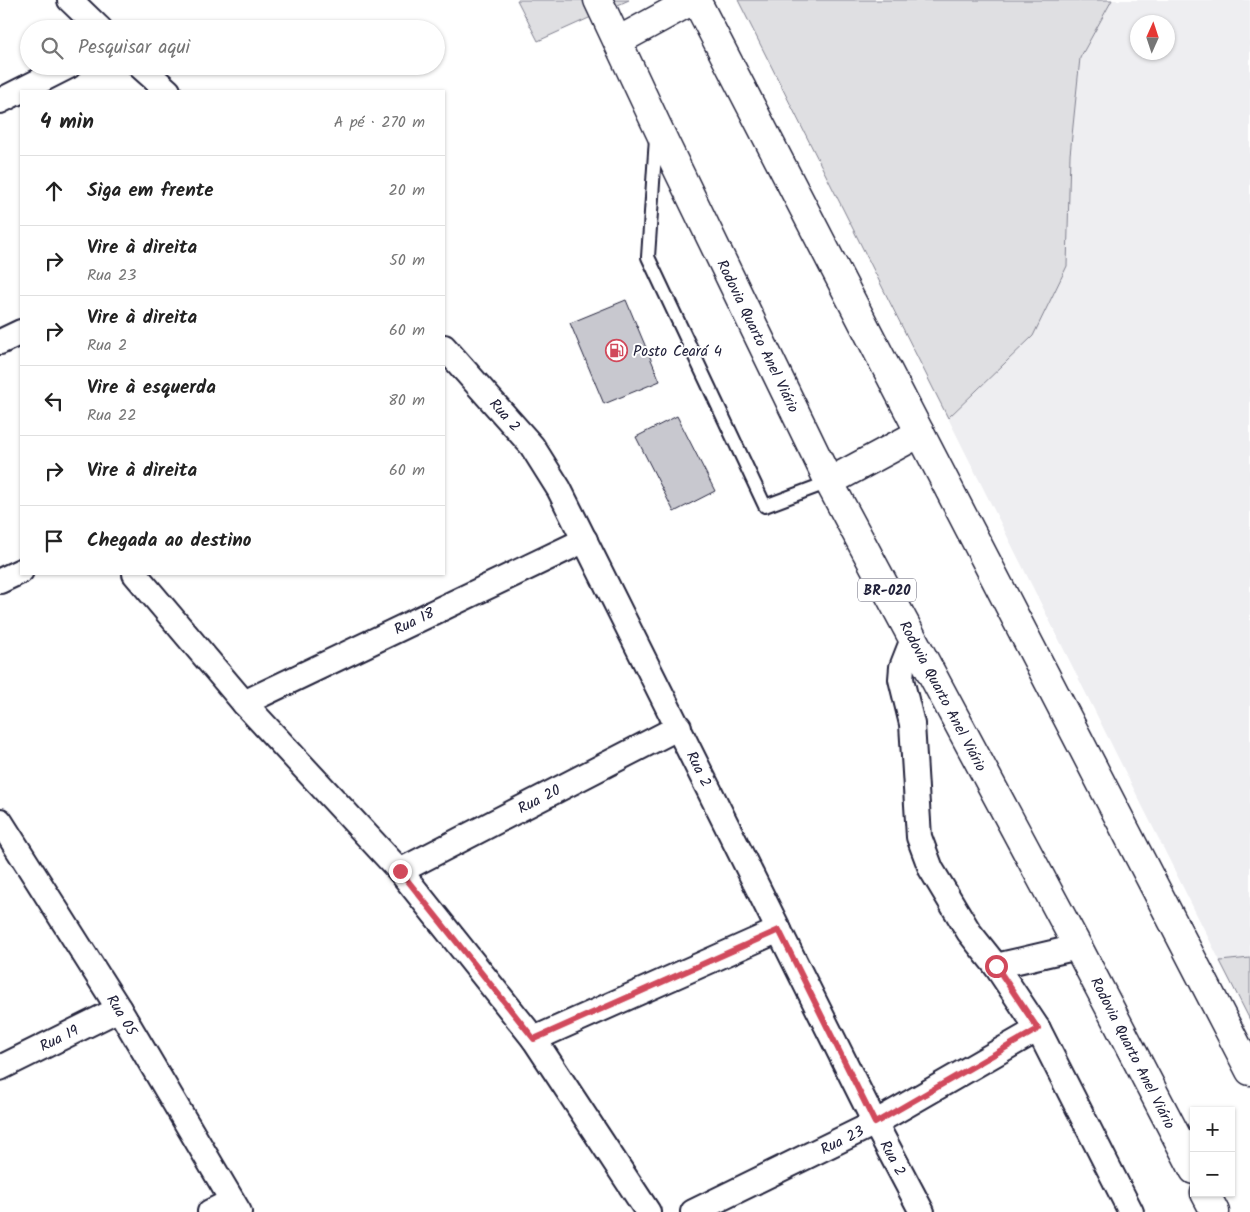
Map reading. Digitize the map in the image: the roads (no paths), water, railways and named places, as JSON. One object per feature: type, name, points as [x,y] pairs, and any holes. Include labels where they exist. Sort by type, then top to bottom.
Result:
[{"type":"highway","name":"Rodovia Quarto Anel Viário","points":[[598,0],[829,482],[1078,947],[1190,1162]]},
{"type":"highway","points":[[618,41],[694,0],[1250,1071]]},
{"type":"highway","points":[[829,482],[920,433]]},
{"type":"highway","points":[[1207,1197],[1215,1212]]},
{"type":"street","points":[[70,0],[91,20]]},
{"type":"street","points":[[23,90],[52,75]]},
{"type":"street","points":[[150,75],[167,90]]},
{"type":"street","points":[[0,102],[20,92]]},
{"type":"street","points":[[0,342],[20,332]]},
{"type":"street","name":"Rua 2","points":[[447,356],[532,446],[559,489],[875,1123],[922,1212]]},
{"type":"street","name":"Rua 18","points":[[244,703],[585,540]]},
{"type":"street","points":[[0,581],[20,571]]},
{"type":"street","points":[[136,575],[244,703],[400,871],[534,1039],[648,1212]]},
{"type":"street","points":[[913,640],[902,667],[901,679],[912,724],[919,837],[936,877],[969,932],[996,966],[1038,1029],[1131,1212]]},
{"type":"street","name":"Rua 20","points":[[400,871],[679,727]]},
{"type":"street","name":"Rua 05","points":[[0,822],[119,1009],[235,1206]]},
{"type":"street","points":[[534,1039],[779,930]]},
{"type":"street","points":[[996,966],[1078,947]]},
{"type":"street","name":"Rua 19","points":[[0,1068],[119,1009]]},
{"type":"street","name":"Rua 23","points":[[693,1212],[875,1123],[1038,1029]]},
{"type":"street","points":[[210,1212],[235,1206]]},
{"type":"lane","points":[[657,126],[648,257],[765,506],[829,482]]},
{"type":"place","name":"Posto Ceará 4","points":[[617,351]]}]
